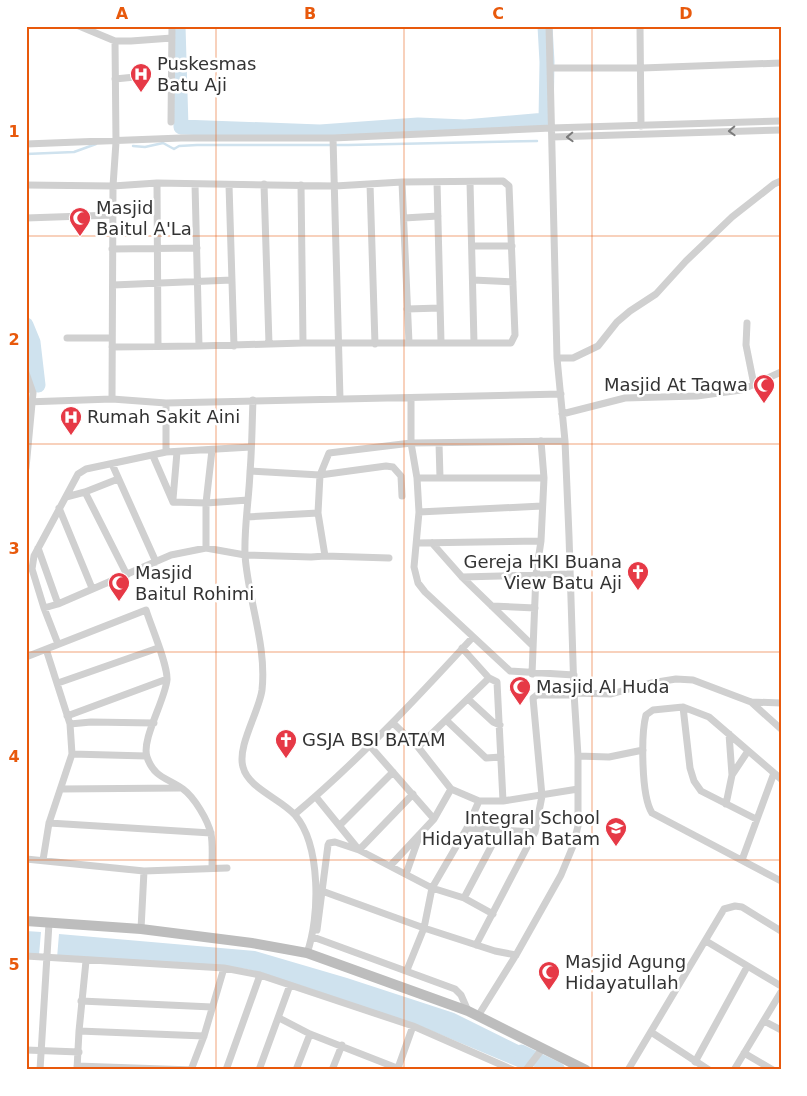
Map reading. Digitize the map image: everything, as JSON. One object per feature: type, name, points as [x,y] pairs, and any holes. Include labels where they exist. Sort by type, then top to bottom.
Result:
[{"type":"street","points":[[79,26],[115,41],[172,38]]},
{"type":"street","points":[[171,122],[172,26]]},
{"type":"street","points":[[473,1013],[516,955],[561,876],[573,846],[578,826],[578,756],[565,441],[557,358],[549,26]]},
{"type":"street","points":[[640,26],[642,68],[641,126]]},
{"type":"street","points":[[112,400],[112,249],[116,140],[115,41]]},
{"type":"street","points":[[550,68],[642,68],[781,63]]},
{"type":"street","points":[[115,79],[145,76]]},
{"type":"street","points":[[26,144],[116,140],[333,143],[551,128],[781,121]]},
{"type":"street","points":[[552,138],[781,130]]},
{"type":"street","points":[[333,143],[340,399]]},
{"type":"street","points":[[26,185],[113,186],[157,183],[335,186],[402,182],[503,181],[508,184],[510,189],[515,335],[513,341],[508,344],[303,342],[234,346],[112,347]]},
{"type":"street","points":[[557,358],[573,358],[598,346],[617,322],[656,294],[686,261],[732,218],[774,184],[781,181]]},
{"type":"street","points":[[402,182],[409,344]]},
{"type":"street","points":[[437,182],[441,342]]},
{"type":"street","points":[[470,182],[474,343]]},
{"type":"street","points":[[157,183],[158,346]]},
{"type":"street","points":[[195,184],[199,346]]},
{"type":"street","points":[[264,184],[269,344]]},
{"type":"street","points":[[370,184],[375,344]]},
{"type":"street","points":[[229,185],[234,346]]},
{"type":"street","points":[[302,185],[303,342]]},
{"type":"street","points":[[26,218],[113,215]]},
{"type":"street","points":[[404,218],[438,216]]},
{"type":"street","points":[[472,246],[512,246]]},
{"type":"street","points":[[112,249],[197,248]]},
{"type":"street","points":[[113,285],[232,280]]},
{"type":"street","points":[[473,280],[513,282]]},
{"type":"street","points":[[407,310],[440,308]]},
{"type":"street","points":[[747,323],[746,345],[754,385]]},
{"type":"street","points":[[67,338],[111,338]]},
{"type":"street","points":[[562,414],[624,398],[697,396],[742,390],[781,372]]},
{"type":"street","points":[[26,373],[33,393],[30,402],[26,468]]},
{"type":"street","points":[[30,402],[112,400],[166,403],[561,394]]},
{"type":"street","points":[[411,398],[411,443],[417,478],[419,512],[414,567],[418,582],[426,592],[510,671],[532,674],[574,675]]},
{"type":"street","points":[[253,400],[245,555],[262,656],[262,690],[244,748],[242,765],[249,779],[295,814],[307,835],[314,863],[316,888],[315,937]]},
{"type":"street","points":[[166,403],[166,452]]},
{"type":"street","points":[[532,674],[532,644],[542,541],[544,478],[541,441]]},
{"type":"street","points":[[325,556],[318,513],[320,475],[329,453],[411,443],[565,441]]},
{"type":"street","points":[[439,442],[440,478]]},
{"type":"street","points":[[58,644],[32,569],[34,556],[38,548],[74,479],[81,471],[166,452],[251,447]]},
{"type":"street","points":[[206,548],[206,503],[212,450]]},
{"type":"street","points":[[173,502],[177,452]]},
{"type":"street","points":[[153,456],[173,502]]},
{"type":"street","points":[[112,464],[156,562]]},
{"type":"street","points":[[250,471],[320,475],[386,466],[393,467],[401,476],[402,496]]},
{"type":"street","points":[[417,478],[544,478]]},
{"type":"street","points":[[66,497],[118,479]]},
{"type":"street","points":[[84,492],[127,575]]},
{"type":"street","points":[[173,502],[206,503],[248,500]]},
{"type":"street","points":[[419,512],[542,506]]},
{"type":"street","points":[[59,508],[92,588]]},
{"type":"street","points":[[247,517],[318,513]]},
{"type":"street","points":[[417,543],[542,541]]},
{"type":"street","points":[[432,543],[462,577],[532,644]]},
{"type":"street","points":[[38,548],[58,604]]},
{"type":"street","points":[[44,608],[58,604],[171,555],[206,548],[245,555],[312,558],[325,556],[389,558]]},
{"type":"street","points":[[462,577],[570,574]]},
{"type":"street","points":[[492,606],[535,608]]},
{"type":"street","points":[[26,657],[146,610],[158,648],[164,660],[167,679],[145,746],[146,756],[154,771],[164,779],[182,788],[196,801],[211,833],[212,868]]},
{"type":"street","points":[[295,814],[316,797],[370,746],[473,637]]},
{"type":"street","points":[[58,683],[158,648]]},
{"type":"street","points":[[462,648],[489,678],[497,682],[503,801]]},
{"type":"street","points":[[43,860],[49,823],[72,754],[70,724],[46,649]]},
{"type":"street","points":[[418,747],[489,678]]},
{"type":"street","points":[[67,716],[167,679]]},
{"type":"street","points":[[476,945],[535,832],[542,796],[533,698],[537,695],[611,694],[651,683],[676,679],[693,680],[751,702],[781,703]]},
{"type":"street","points":[[468,699],[493,722],[500,725]]},
{"type":"street","points":[[751,702],[781,729]]},
{"type":"street","points":[[684,707],[690,768],[694,781],[701,791],[756,819]]},
{"type":"street","points":[[781,779],[709,717],[684,707],[665,708],[648,712],[645,719],[643,750],[647,802],[652,813],[781,881]]},
{"type":"street","points":[[446,720],[486,758],[501,757]]},
{"type":"street","points":[[70,724],[91,722],[154,723]]},
{"type":"street","points":[[393,723],[418,747],[451,789],[478,801],[503,801],[578,789]]},
{"type":"street","points":[[726,804],[732,774],[729,734]]},
{"type":"street","points":[[370,746],[434,819]]},
{"type":"street","points":[[578,756],[608,757],[643,750]]},
{"type":"street","points":[[732,774],[748,751]]},
{"type":"street","points":[[72,754],[146,756]]},
{"type":"street","points":[[340,826],[393,772]]},
{"type":"street","points":[[742,860],[774,773]]},
{"type":"street","points":[[61,789],[182,788]]},
{"type":"street","points":[[390,866],[434,819],[451,789]]},
{"type":"street","points":[[360,850],[413,794]]},
{"type":"street","points":[[316,797],[360,850]]},
{"type":"street","points":[[407,970],[424,928],[432,888],[467,828],[478,801]]},
{"type":"street","points":[[49,823],[211,833]]},
{"type":"street","points":[[467,828],[535,832]]},
{"type":"street","points":[[464,898],[500,830]]},
{"type":"street","points":[[406,874],[420,834]]},
{"type":"street","points":[[307,953],[315,937],[328,845],[330,842],[360,850],[432,888],[464,898],[493,914]]},
{"type":"street","points":[[26,859],[144,871],[227,868]]},
{"type":"street","points":[[140,929],[144,871]]},
{"type":"street","points":[[322,891],[424,928],[476,945],[516,955]]},
{"type":"street","points":[[628,1070],[724,909],[735,906],[742,907],[781,931]]},
{"type":"street","points":[[26,921],[140,929],[252,943],[307,953],[473,1013],[541,1050],[586,1070]]},
{"type":"street","points":[[40,1070],[49,924]]},
{"type":"street","points":[[315,937],[455,988],[473,1013]]},
{"type":"street","points":[[706,941],[781,986]]},
{"type":"street","points":[[26,956],[224,968],[260,975],[413,1026],[513,1070]]},
{"type":"street","points":[[86,961],[81,1001],[77,1068],[192,1069],[224,968]]},
{"type":"street","points":[[696,1062],[747,967]]},
{"type":"street","points":[[226,1070],[260,975]]},
{"type":"street","points":[[259,1070],[290,985]]},
{"type":"street","points":[[734,1070],[781,992]]},
{"type":"street","points":[[81,1001],[212,1006]]},
{"type":"street","points":[[279,1018],[310,1034],[400,1069],[413,1026]]},
{"type":"street","points":[[764,1021],[781,1030]]},
{"type":"street","points":[[79,1031],[204,1036]]},
{"type":"street","points":[[651,1032],[709,1070]]},
{"type":"street","points":[[296,1070],[310,1034]]},
{"type":"street","points":[[332,1070],[342,1046]]},
{"type":"street","points":[[26,1050],[79,1052]]},
{"type":"street","points":[[526,1070],[541,1050]]},
{"type":"street","points":[[744,1054],[773,1070]]},
{"type":"water","points":[[26,931],[41,932],[39,955],[26,955]]},
{"type":"water","points":[[59,934],[255,951],[347,978],[454,1013],[539,1055],[525,1070],[420,1026],[247,969],[57,958]]},
{"type":"waterway","points":[[178,26],[181,127],[320,132],[418,125],[465,127],[546,120],[547,62],[545,26]]},
{"type":"waterway","points":[[133,146],[145,147],[163,143],[174,149],[179,146],[197,145],[348,145],[537,141]]},
{"type":"waterway","points":[[26,154],[74,152],[96,144]]},
{"type":"waterway","points":[[26,325],[33,342],[38,385]]},
{"type":"waterway","points":[[521,1052],[558,1070]]},
{"type":"place","name":"Puskesmas Batu Aji","points":[[141,93]]},
{"type":"place","name":"Masjid Baitul A'La","points":[[80,237]]},
{"type":"place","name":"Masjid At Taqwa","points":[[764,404]]},
{"type":"place","name":"Rumah Sakit Aini","points":[[71,436]]},
{"type":"place","name":"Gereja HKI Buana View Batu Aji","points":[[638,591]]},
{"type":"place","name":"Masjid Baitul Rohimi","points":[[119,602]]},
{"type":"place","name":"Masjid Al Huda","points":[[520,706]]},
{"type":"place","name":"GSJA BSI BATAM","points":[[286,759]]},
{"type":"place","name":"Integral School Hidayatullah Batam","points":[[616,847]]},
{"type":"place","name":"Masjid Agung Hidayatullah","points":[[549,991]]}]
